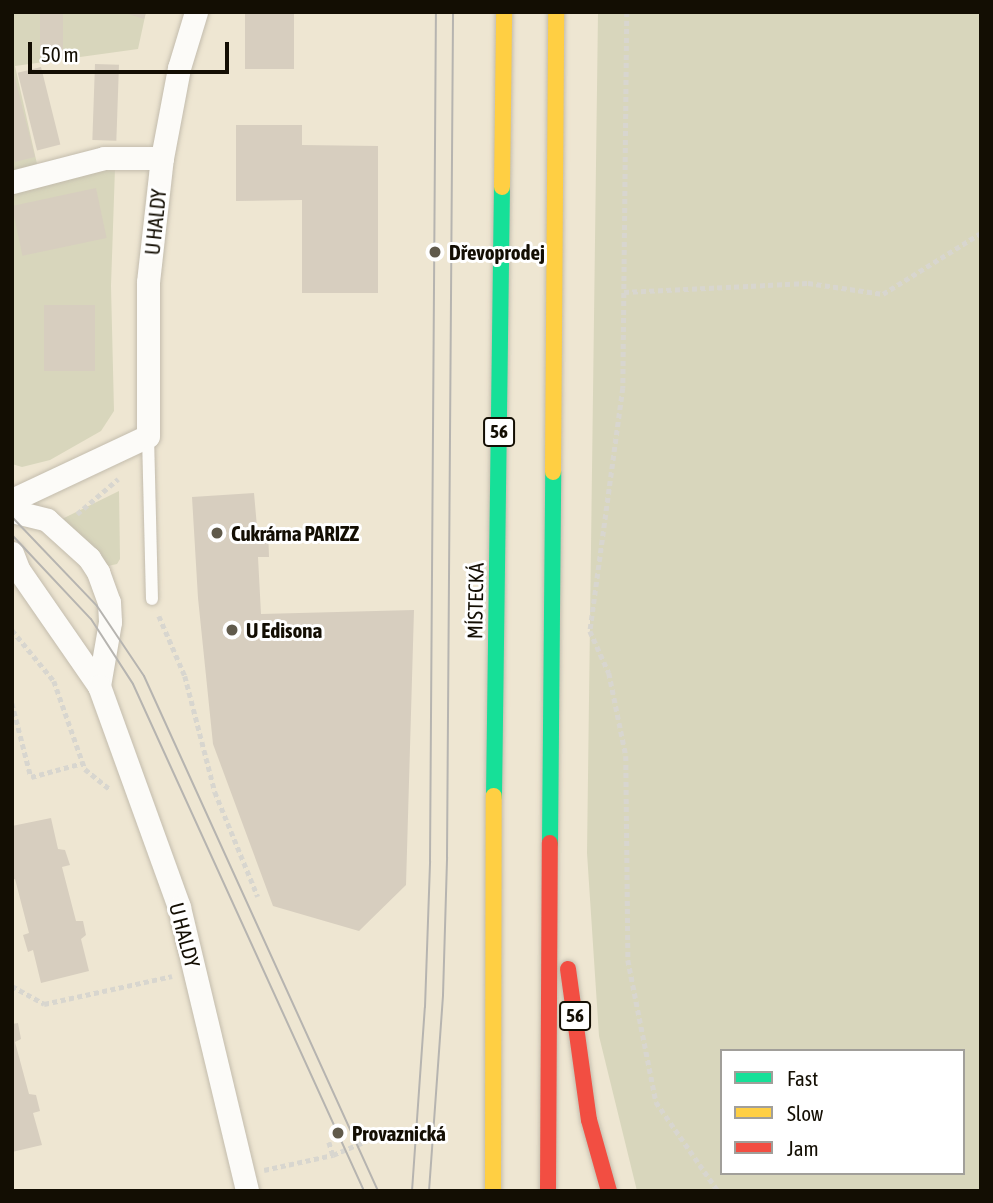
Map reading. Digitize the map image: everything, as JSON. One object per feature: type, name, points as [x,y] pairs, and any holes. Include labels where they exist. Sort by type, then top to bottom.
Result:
[{"type":"highway","name":"MÍSTECKÁ","points":[[494,1191],[493,851],[504,12]]},
{"type":"highway","name":"56","points":[[548,1191],[556,12]]},
{"type":"highway","name":"56","points":[[549,840],[590,1120],[609,1191]]},
{"type":"highway","name":"56","points":[[477,1055],[493,851]]},
{"type":"street","name":"U HALDY","points":[[148,436],[148,282],[162,158],[179,68],[196,12]]},
{"type":"street","points":[[12,182],[104,158],[162,158]]},
{"type":"street","points":[[12,500],[148,436]]},
{"type":"street","name":"U HALDY","points":[[12,511],[47,520],[89,558],[98,572],[109,602],[110,622],[99,686]]},
{"type":"street","name":"U HALDY","points":[[12,553],[18,569],[99,686],[179,907],[247,1191]]},
{"type":"lane","points":[[148,436],[152,599]]},
{"type":"path","points":[[627,12],[623,388],[590,631],[609,673],[626,756],[628,960],[656,1102],[718,1191]]},
{"type":"path","points":[[624,292],[808,283],[883,294],[981,233]]},
{"type":"path","points":[[152,599],[186,676],[215,792],[258,897]]},
{"type":"path","points":[[12,630],[54,681],[85,769],[116,794]]},
{"type":"path","points":[[12,703],[31,778],[83,763]]},
{"type":"path","points":[[12,986],[44,1004],[173,976],[170,963]]},
{"type":"path","points":[[260,1171],[333,1155],[366,1141],[362,1129]]},
{"type":"path","points":[[328,1142],[333,1155]]},
{"type":"shaded area","points":[[12,12],[146,12],[138,49],[15,66],[37,164],[12,172]]},
{"type":"shaded area","points":[[598,12],[981,12],[981,1191],[637,1191],[599,1036],[587,853]]},
{"type":"shaded area","points":[[115,168],[111,286],[114,411],[101,431],[50,460],[22,467],[12,464],[12,192]]},
{"type":"shaded area","points":[[119,491],[120,559],[117,564],[108,566],[62,519]]},
{"type":"building","points":[[40,12],[63,12],[63,57],[40,57]]},
{"type":"building","points":[[122,12],[146,12],[144,19]]},
{"type":"building","points":[[245,12],[294,12],[294,69],[245,69]]},
{"type":"building","points":[[95,64],[119,65],[116,141],[92,140]]},
{"type":"building","points":[[41,67],[60,145],[37,150],[18,73]]},
{"type":"building","points":[[13,70],[35,157],[15,162],[12,151]]},
{"type":"building","points":[[236,125],[302,125],[302,145],[378,146],[378,293],[302,293],[302,200],[236,201]]},
{"type":"building","points":[[96,188],[107,238],[22,256],[12,206]]},
{"type":"building","points":[[44,305],[95,305],[95,371],[44,371]]},
{"type":"building","points":[[254,493],[257,527],[268,527],[269,557],[258,557],[261,614],[414,610],[406,885],[359,931],[273,906],[213,744],[198,598],[192,497]]},
{"type":"building","points":[[51,818],[58,849],[65,850],[70,865],[62,867],[76,921],[83,921],[86,935],[81,939],[89,971],[41,983],[33,950],[28,952],[23,935],[29,933],[15,879],[12,880],[12,826]]},
{"type":"building","points":[[18,1023],[21,1039],[15,1042],[29,1094],[36,1095],[40,1111],[33,1113],[42,1145],[12,1152],[12,1024]]},
{"type":"tram line","points":[[412,1191],[425,1007],[430,861],[436,12]]},
{"type":"tram line","points":[[429,1191],[443,995],[447,857],[453,12]]},
{"type":"tram line","points":[[12,517],[97,606],[144,676],[378,1191]]},
{"type":"tram line","points":[[12,535],[91,619],[133,684],[364,1191]]},
{"type":"traffic: fast","points":[[494,796],[502,187]]},
{"type":"traffic: fast","points":[[550,843],[553,472]]},
{"type":"traffic: slow","points":[[502,187],[504,12]]},
{"type":"traffic: slow","points":[[553,472],[556,12]]},
{"type":"traffic: slow","points":[[493,1191],[494,796]]},
{"type":"traffic: jam","points":[[548,1191],[550,843]]},
{"type":"traffic: jam","points":[[568,969],[589,1120],[609,1191]]},
{"type":"place","name":"Dřevoprodej","points":[[435,252]]},
{"type":"place","name":"Cukrárna PARIZZ","points":[[217,533]]},
{"type":"place","name":"U Edisona","points":[[232,630]]},
{"type":"place","name":"Provaznická","points":[[338,1133]]}]
